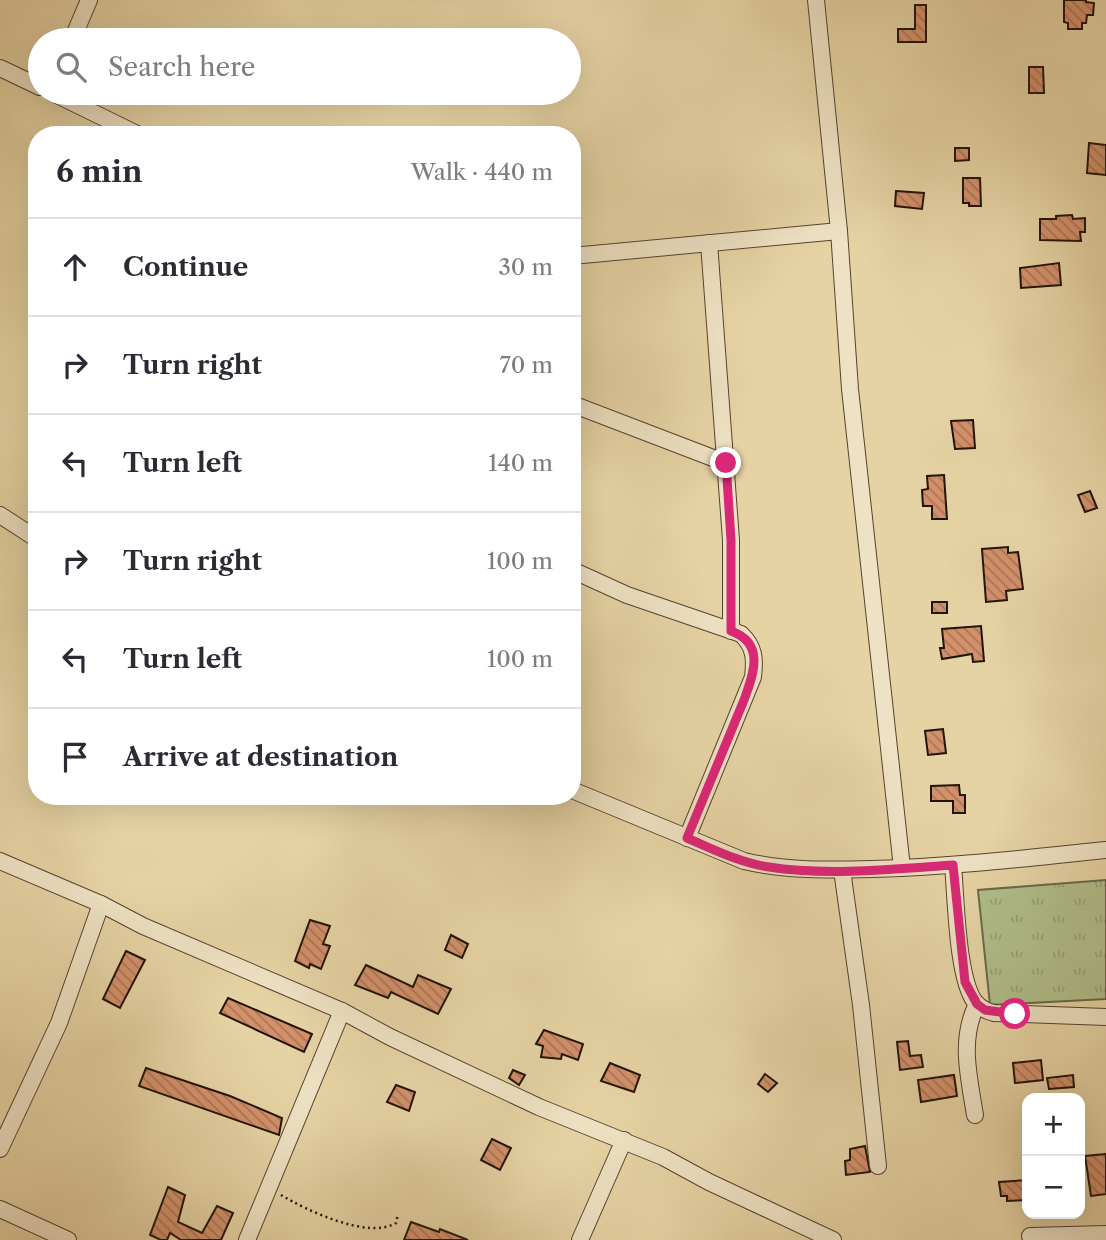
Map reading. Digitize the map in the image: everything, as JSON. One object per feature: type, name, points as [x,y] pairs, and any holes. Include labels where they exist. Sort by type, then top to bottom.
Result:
[{"type":"street","points":[[77,28],[89,0]]},
{"type":"street","points":[[816,0],[839,231],[850,389],[902,868]]},
{"type":"street","points":[[0,68],[28,81]]},
{"type":"street","points":[[78,105],[121,126]]},
{"type":"street","points":[[581,255],[839,231]]},
{"type":"street","points":[[709,243],[731,540],[731,631]]},
{"type":"street","points":[[581,407],[726,463]]},
{"type":"street","points":[[1,519],[28,534]]},
{"type":"street","points":[[581,573],[626,595],[741,634],[750,642],[755,658],[753,677],[687,838]]},
{"type":"street","points":[[581,794],[744,862],[768,867],[842,870],[902,868],[1106,850]]},
{"type":"street","points":[[0,861],[342,1011],[390,1037],[539,1107],[624,1140],[833,1240]]},
{"type":"street","points":[[953,865],[965,982],[977,1004],[994,1013],[1106,1017]]},
{"type":"street","points":[[842,870],[861,1005],[878,1166]]},
{"type":"street","points":[[0,1149],[59,1023],[101,904]]},
{"type":"street","points":[[975,1115],[966,1036],[969,1020],[977,1004]]},
{"type":"street","points":[[247,1240],[342,1011]]},
{"type":"street","points":[[580,1240],[624,1140]]},
{"type":"street","points":[[0,1209],[68,1240]]},
{"type":"street","points":[[1030,1236],[1106,1234]]},
{"type":"path","points":[[269,1188],[289,1200],[352,1226],[388,1227],[396,1223],[398,1214]]},
{"type":"green space","points":[[1106,880],[1106,999],[990,1005],[978,890]]},
{"type":"building","points":[[1064,0],[1086,0],[1094,3],[1093,15],[1087,15],[1082,29],[1068,29],[1068,23],[1064,22]]},
{"type":"building","points":[[915,5],[926,5],[926,42],[898,42],[898,29],[915,29]]},
{"type":"building","points":[[1029,67],[1043,67],[1044,93],[1029,93]]},
{"type":"building","points":[[1089,143],[1106,145],[1106,175],[1087,173]]},
{"type":"building","points":[[955,148],[969,148],[969,160],[955,161]]},
{"type":"building","points":[[963,178],[980,178],[981,206],[963,203]]},
{"type":"building","points":[[896,191],[924,193],[922,209],[895,206]]},
{"type":"building","points":[[1072,215],[1073,219],[1085,218],[1085,232],[1080,232],[1081,241],[1040,240],[1040,219]]},
{"type":"building","points":[[1059,263],[1061,285],[1021,288],[1020,268]]},
{"type":"building","points":[[973,420],[975,448],[955,449],[951,421]]},
{"type":"building","points":[[944,475],[947,519],[932,519],[932,506],[923,506],[922,490],[928,489],[927,476]]},
{"type":"building","points":[[1090,491],[1097,508],[1085,512],[1078,495]]},
{"type":"building","points":[[1008,547],[1008,553],[1018,552],[1023,589],[1006,591],[1007,600],[986,602],[982,549]]},
{"type":"building","points":[[932,602],[947,602],[947,613],[932,613]]},
{"type":"building","points":[[981,626],[984,661],[973,662],[972,654],[942,659],[942,629]]},
{"type":"building","points":[[943,729],[946,753],[928,755],[925,731]]},
{"type":"building","points":[[959,785],[960,795],[965,795],[965,813],[953,813],[953,801],[931,801],[931,786]]},
{"type":"building","points":[[310,920],[330,926],[323,944],[330,946],[321,969],[310,964],[309,968],[295,961]]},
{"type":"building","points":[[451,935],[468,944],[462,958],[445,950]]},
{"type":"building","points":[[126,951],[145,960],[120,1008],[103,999]]},
{"type":"building","points":[[366,965],[413,987],[418,975],[451,989],[438,1014],[391,992],[388,998],[355,985]]},
{"type":"building","points":[[228,998],[312,1034],[304,1052],[220,1013]]},
{"type":"building","points":[[544,1030],[583,1044],[578,1060],[562,1054],[561,1059],[541,1057],[543,1046],[536,1044]]},
{"type":"building","points":[[908,1041],[910,1056],[921,1055],[923,1067],[900,1070],[897,1042]]},
{"type":"building","points":[[1041,1060],[1043,1080],[1015,1083],[1013,1063]]},
{"type":"building","points":[[610,1063],[640,1075],[634,1092],[601,1081]]},
{"type":"building","points":[[146,1068],[230,1096],[282,1118],[279,1135],[139,1086]]},
{"type":"building","points":[[513,1070],[525,1075],[519,1085],[509,1078]]},
{"type":"building","points":[[765,1074],[777,1083],[768,1092],[758,1084]]},
{"type":"building","points":[[954,1075],[957,1096],[921,1102],[918,1080]]},
{"type":"building","points":[[1073,1075],[1074,1087],[1049,1089],[1047,1078]]},
{"type":"building","points":[[396,1085],[415,1092],[409,1111],[387,1102]]},
{"type":"building","points":[[492,1139],[511,1148],[500,1170],[481,1160]]},
{"type":"building","points":[[865,1146],[870,1172],[846,1175],[845,1161],[850,1160],[850,1149]]},
{"type":"building","points":[[1106,1154],[1106,1194],[1091,1196],[1085,1156]]},
{"type":"building","points":[[1022,1180],[1022,1200],[1007,1201],[1007,1196],[1001,1196],[999,1182]]},
{"type":"building","points":[[168,1187],[185,1195],[178,1222],[202,1233],[217,1206],[233,1213],[221,1240],[181,1240],[170,1233],[167,1240],[161,1240],[150,1235]]},
{"type":"building","points":[[411,1222],[439,1232],[440,1229],[468,1240],[404,1240]]},
{"type":"route","points":[[726,463],[731,540],[731,631],[741,634],[750,642],[755,658],[753,677],[687,838],[744,862],[768,867],[842,870],[953,865],[965,982],[977,1004],[985,1010],[1015,1014]]}]
